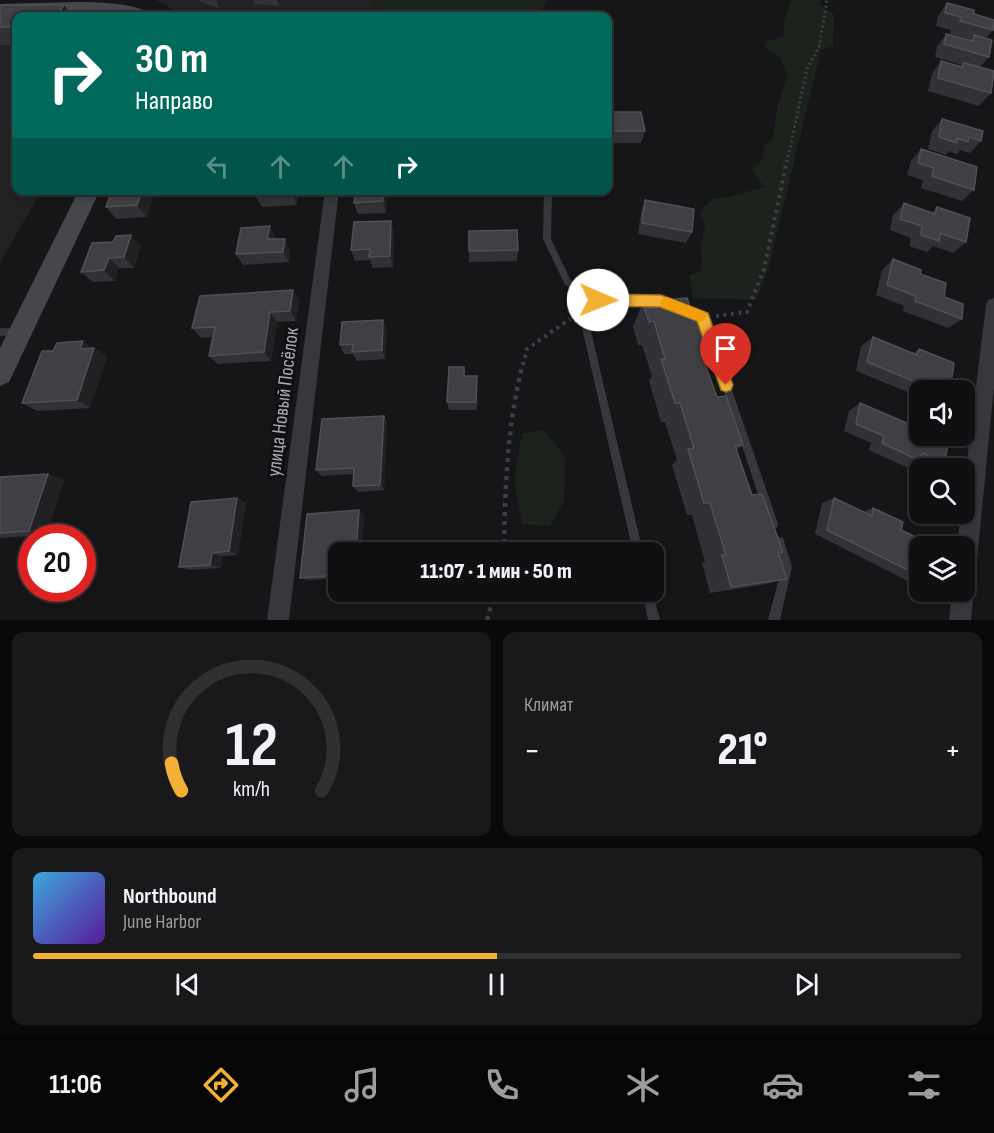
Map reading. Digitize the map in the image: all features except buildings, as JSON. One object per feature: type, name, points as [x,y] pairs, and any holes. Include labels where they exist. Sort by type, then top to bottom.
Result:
[{"type":"main road","points":[[0,9],[107,8],[132,12]]},
{"type":"main road","points":[[0,374],[10,332],[87,195]]},
{"type":"street","name":"улица Новый Посёлок","points":[[278,620],[331,195]]},
{"type":"street","points":[[969,536],[994,305]]},
{"type":"street","points":[[960,620],[962,602]]},
{"type":"lane","points":[[548,195],[547,238],[568,283],[598,300],[661,301],[703,317],[787,567],[774,620]]},
{"type":"lane","points":[[582,310],[636,542]]},
{"type":"lane","points":[[650,602],[654,620]]},
{"type":"path","points":[[703,317],[747,312],[764,268],[807,69],[819,47],[827,0]]},
{"type":"path","points":[[504,542],[506,463],[516,390],[527,349],[582,310]]},
{"type":"path","points":[[487,620],[492,602]]},
{"type":"shaded area","points":[[156,0],[374,0],[372,12],[176,12]]},
{"type":"shaded area","points":[[374,0],[547,0],[541,12],[372,12]]},
{"type":"shaded area","points":[[791,0],[821,0],[820,4],[834,15],[833,46],[821,50],[768,270],[756,300],[693,298],[689,276],[702,270],[701,247],[705,225],[700,214],[705,205],[714,198],[728,197],[765,187],[752,168],[761,162],[765,145],[773,138],[778,105],[787,76],[782,60],[766,48],[766,42],[784,36],[784,22]]},
{"type":"shaded area","points":[[0,22],[12,22],[12,195],[39,195],[0,263]]},
{"type":"shaded area","points":[[544,430],[566,458],[564,501],[550,526],[522,524],[514,479],[522,434]]},
{"type":"slow traffic","points":[[667,303],[700,316]]},
{"type":"route","points":[[598,300],[661,301],[703,317],[726,385]]}]
